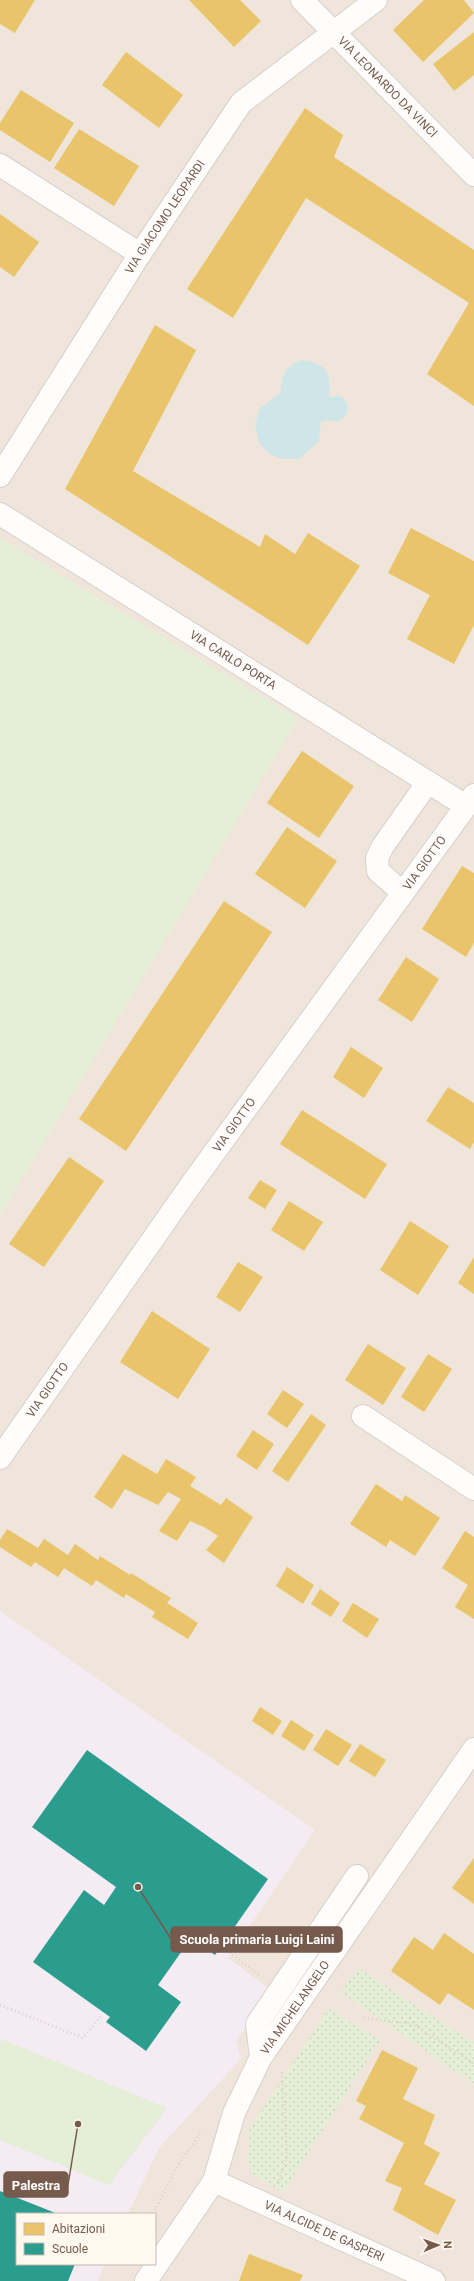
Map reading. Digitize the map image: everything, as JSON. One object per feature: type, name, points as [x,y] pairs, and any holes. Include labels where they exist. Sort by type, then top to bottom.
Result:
[{"type":"street","name":"VIA LEONARDO DA VINCI","points":[[302,0],[474,175]]},
{"type":"street","name":"VIA GIACOMO LEOPARDI","points":[[0,476],[140,254],[241,103],[376,0]]},
{"type":"street","points":[[0,165],[140,254]]},
{"type":"street","name":"VIA CARLO PORTA","points":[[0,514],[428,782],[470,801]]},
{"type":"street","points":[[403,893],[378,871],[377,858],[383,846],[428,782]]},
{"type":"street","name":"VIA GIOTTO","points":[[0,1458],[190,1186],[470,801]]},
{"type":"street","points":[[363,1416],[474,1490]]},
{"type":"street","name":"VIA MICHELANGELO","points":[[146,2281],[214,2181],[234,2113],[261,2057],[474,1749]]},
{"type":"street","points":[[261,2057],[257,2024],[357,1876]]},
{"type":"street","name":"VIA ALCIDE DE GASPERI","points":[[214,2181],[434,2281]]},
{"type":"path","points":[[226,1950],[264,1979]]},
{"type":"path","points":[[0,2005],[83,2038],[101,2016]]},
{"type":"path","points":[[364,2018],[414,2024],[474,2064]]},
{"type":"path","points":[[275,2191],[282,2175],[287,2155],[282,2064]]},
{"type":"path","points":[[154,2213],[178,2165],[205,2128]]},
{"type":"shaded area","points":[[0,0],[474,0],[474,2281],[0,2281]]},
{"type":"shaded area","points":[[0,1611],[315,1830],[228,1958],[271,1990],[236,2041],[241,2059],[159,2148],[128,2213],[16,2213],[16,2265],[105,2265],[98,2281],[0,2281]]},
{"type":"green space","points":[[0,538],[298,719],[0,1215]]},
{"type":"green space","points":[[358,1968],[474,2043],[474,2084],[341,1992]]},
{"type":"green space","points":[[329,2009],[380,2040],[283,2192],[254,2175],[248,2164],[250,2128]]},
{"type":"green space","points":[[2,2039],[167,2108],[109,2185],[0,2140],[0,2044]]},
{"type":"water","points":[[301,360],[310,361],[322,366],[326,370],[330,388],[329,397],[339,396],[345,400],[348,410],[345,417],[340,420],[321,421],[319,441],[299,459],[282,459],[269,454],[259,442],[255,424],[260,408],[281,393],[283,377],[287,369]]},
{"type":"building: Abitazioni","points":[[0,0],[35,0],[15,33],[0,24]]},
{"type":"building: Abitazioni","points":[[189,0],[240,0],[261,21],[234,47]]},
{"type":"building: Abitazioni","points":[[424,0],[464,0],[474,13],[423,62],[393,30]]},
{"type":"building: Abitazioni","points":[[474,32],[474,75],[454,91],[433,64]]},
{"type":"building: Abitazioni","points":[[126,52],[183,95],[159,128],[102,85]]},
{"type":"building: Abitazioni","points":[[21,90],[74,123],[50,162],[0,130],[0,123]]},
{"type":"building: Abitazioni","points":[[305,108],[343,135],[334,157],[474,250],[474,406],[427,374],[469,303],[306,198],[233,318],[187,289]]},
{"type":"building: Abitazioni","points":[[79,129],[139,166],[114,206],[54,168]]},
{"type":"building: Abitazioni","points":[[0,214],[39,242],[14,277],[0,267]]},
{"type":"building: Abitazioni","points":[[155,325],[196,350],[133,471],[260,547],[265,534],[295,554],[308,533],[360,566],[308,645],[65,489]]},
{"type":"building: Abitazioni","points":[[411,528],[474,561],[474,625],[454,664],[407,639],[430,595],[388,573]]},
{"type":"building: Abitazioni","points":[[302,751],[354,786],[319,838],[267,803]]},
{"type":"building: Abitazioni","points":[[287,827],[337,861],[305,908],[255,874]]},
{"type":"building: Abitazioni","points":[[462,866],[474,873],[474,943],[466,957],[422,929]]},
{"type":"building: Abitazioni","points":[[224,901],[272,932],[126,1151],[79,1119]]},
{"type":"building: Abitazioni","points":[[406,957],[439,979],[412,1022],[378,1000]]},
{"type":"building: Abitazioni","points":[[351,1047],[383,1068],[364,1098],[333,1077]]},
{"type":"building: Abitazioni","points":[[448,1087],[474,1103],[474,1142],[470,1149],[426,1121]]},
{"type":"building: Abitazioni","points":[[302,1110],[387,1164],[365,1199],[280,1144]]},
{"type":"building: Abitazioni","points":[[69,1157],[104,1181],[44,1267],[9,1244]]},
{"type":"building: Abitazioni","points":[[260,1180],[277,1190],[265,1209],[248,1198]]},
{"type":"building: Abitazioni","points":[[289,1201],[323,1222],[304,1251],[271,1230]]},
{"type":"building: Abitazioni","points":[[410,1221],[449,1246],[418,1295],[380,1270]]},
{"type":"building: Abitazioni","points":[[474,1257],[474,1294],[458,1283]]},
{"type":"building: Abitazioni","points":[[238,1262],[263,1277],[240,1312],[216,1297]]},
{"type":"building: Abitazioni","points":[[152,1311],[210,1349],[178,1399],[120,1362]]},
{"type":"building: Abitazioni","points":[[368,1344],[406,1368],[383,1405],[345,1380]]},
{"type":"building: Abitazioni","points":[[428,1354],[452,1369],[424,1412],[401,1397]]},
{"type":"building: Abitazioni","points":[[283,1390],[304,1404],[287,1428],[267,1414]]},
{"type":"building: Abitazioni","points":[[311,1414],[326,1425],[288,1482],[272,1471]]},
{"type":"building: Abitazioni","points":[[253,1430],[274,1444],[257,1470],[236,1456]]},
{"type":"building: Abitazioni","points":[[123,1454],[157,1474],[166,1459],[196,1477],[190,1486],[221,1505],[226,1498],[253,1517],[224,1563],[206,1550],[218,1536],[204,1527],[190,1521],[177,1541],[159,1531],[181,1499],[168,1492],[158,1505],[125,1489],[112,1509],[94,1497]]},
{"type":"building: Abitazioni","points":[[376,1484],[402,1501],[405,1495],[440,1518],[415,1556],[390,1540],[386,1547],[350,1524]]},
{"type":"building: Abitazioni","points":[[7,1529],[38,1548],[44,1539],[68,1555],[75,1544],[98,1560],[100,1556],[171,1598],[167,1603],[198,1623],[188,1639],[152,1617],[155,1612],[126,1594],[124,1598],[96,1580],[92,1586],[64,1568],[58,1577],[35,1562],[31,1567],[0,1547],[0,1540]]},
{"type":"building: Abitazioni","points":[[465,1531],[474,1537],[474,1619],[455,1607],[468,1585],[442,1568]]},
{"type":"building: Abitazioni","points":[[287,1567],[314,1585],[303,1604],[276,1586]]},
{"type":"building: Abitazioni","points":[[320,1589],[340,1603],[331,1617],[311,1604]]},
{"type":"building: Abitazioni","points":[[353,1603],[379,1619],[367,1638],[342,1621]]},
{"type":"building: Abitazioni","points":[[260,1707],[282,1721],[273,1735],[252,1721]]},
{"type":"building: Abitazioni","points":[[291,1720],[314,1735],[304,1751],[281,1736]]},
{"type":"building: Abitazioni","points":[[326,1729],[352,1745],[338,1766],[313,1750]]},
{"type":"building: Abitazioni","points":[[360,1744],[386,1760],[375,1777],[349,1761]]},
{"type":"building: Abitazioni","points":[[474,1858],[474,1904],[452,1888]]},
{"type":"building: Abitazioni","points":[[444,1933],[474,1954],[474,2010],[448,1993],[440,2005],[391,1971],[414,1937],[433,1950]]},
{"type":"building: Abitazioni","points":[[382,2050],[418,2068],[403,2099],[435,2115],[424,2144],[440,2153],[424,2184],[456,2200],[438,2235],[393,2210],[402,2188],[385,2181],[404,2143],[359,2119],[366,2106],[356,2101]]},
{"type":"building: Abitazioni","points":[[249,2254],[303,2275],[300,2281],[239,2281]]},
{"type":"building: Scuole","points":[[87,1750],[268,1879],[215,1955],[191,1938],[158,1985],[181,2002],[146,2051],[106,2022],[110,2017],[33,1962],[84,1890],[104,1905],[116,1887],[32,1827]]},
{"type":"building: Scuole","points":[[0,2191],[55,2213],[16,2213],[16,2265],[75,2265],[68,2281],[0,2281]]},
{"type":"place","name":"Scuola primaria Luigi Laini","points":[[138,1887]]},
{"type":"place","name":"Palestra","points":[[78,2124]]}]
